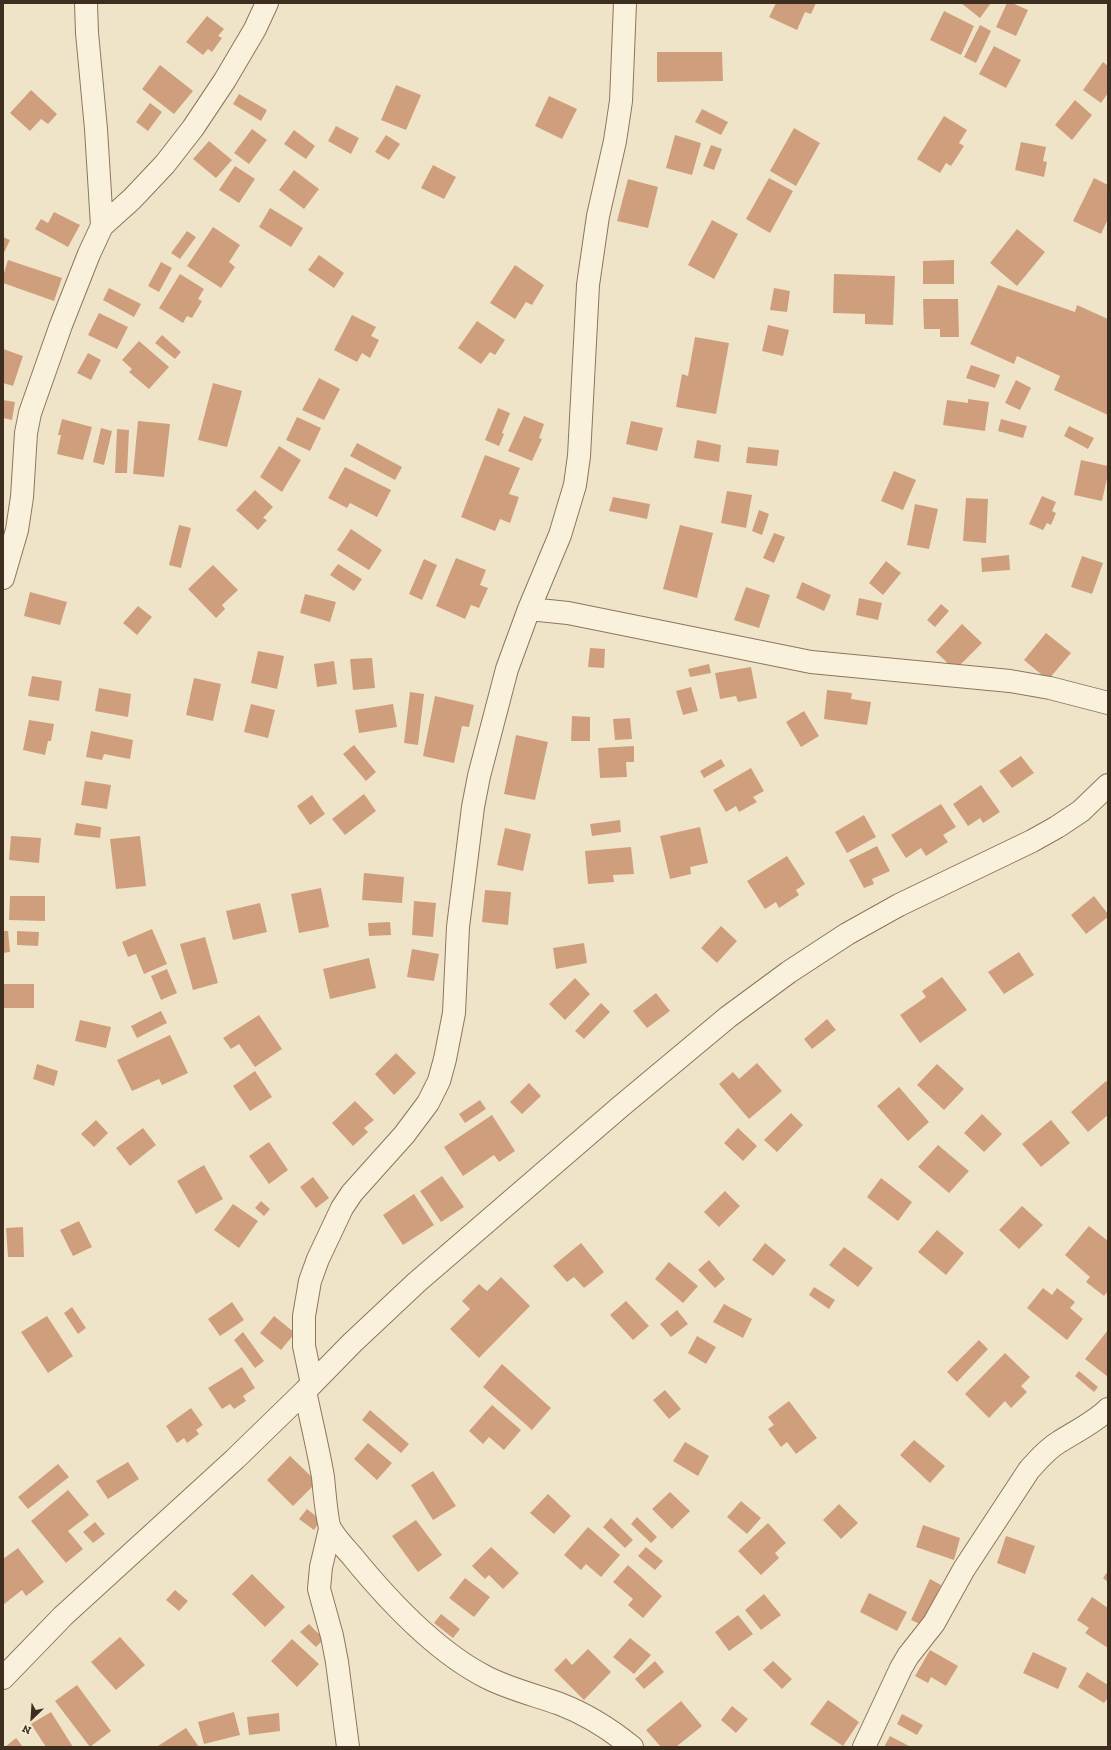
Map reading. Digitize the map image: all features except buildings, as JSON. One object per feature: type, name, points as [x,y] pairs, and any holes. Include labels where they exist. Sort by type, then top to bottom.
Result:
[{"type":"street","points":[[86,3],[86,33],[96,129],[102,226]]},
{"type":"street","points":[[3,578],[17,530],[22,497],[26,432],[30,413],[39,383],[73,291],[102,226],[132,199],[165,164],[193,128],[226,80],[254,30],[267,3]]},
{"type":"street","points":[[348,1747],[337,1662],[332,1636],[319,1589],[321,1566],[330,1530],[308,1387],[304,1346],[304,1316],[310,1281],[318,1259],[338,1215],[352,1192],[404,1134],[428,1103],[439,1081],[445,1059],[454,1013],[458,927],[473,807],[506,669],[529,608],[560,535],[575,485],[579,456],[588,285],[598,216],[615,142],[620,101],[625,3]]},
{"type":"street","points":[[529,608],[568,613],[811,662],[1010,681],[1057,690],[1108,703]]},
{"type":"street","points":[[3,1678],[64,1616],[235,1459],[352,1343],[417,1282],[620,1107],[728,1017],[789,972],[847,934],[899,905],[1032,842],[1057,828],[1081,811],[1108,785]]},
{"type":"street","points":[[864,1747],[900,1668],[934,1623],[972,1557],[1029,1470],[1057,1443],[1099,1418],[1108,1409]]},
{"type":"street","points":[[330,1530],[365,1572],[396,1605],[430,1637],[457,1659],[485,1677],[507,1687],[560,1704],[587,1716],[632,1747]]}]
